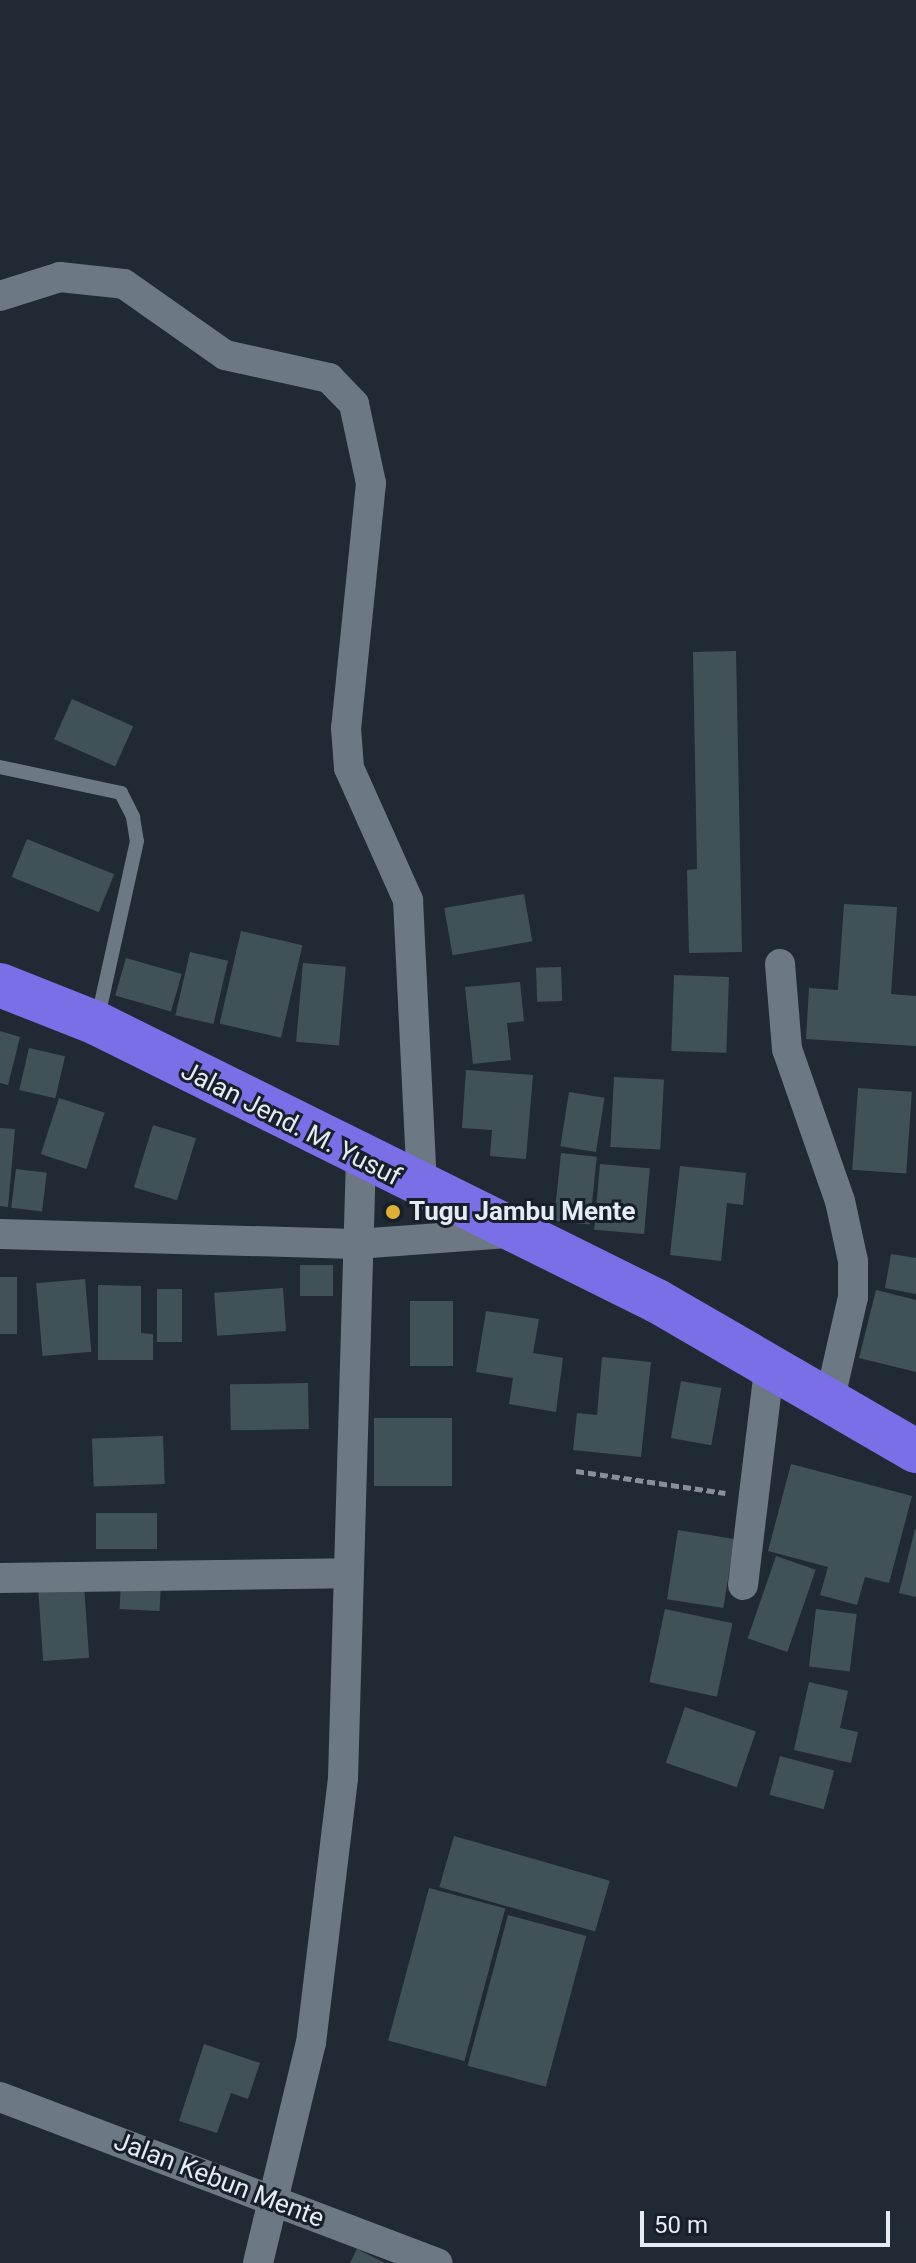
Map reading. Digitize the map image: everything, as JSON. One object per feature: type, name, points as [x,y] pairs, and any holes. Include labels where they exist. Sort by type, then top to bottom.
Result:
[{"type":"highway","name":"Jalan Jend. M. Yusuf","points":[[0,985],[96,1023],[508,1233],[657,1301],[769,1369],[830,1398],[916,1451]]},
{"type":"street","points":[[0,296],[60,277],[124,284],[225,355],[329,378],[354,404],[371,483],[346,728],[349,768],[408,900],[422,1190]]},
{"type":"street","points":[[780,964],[787,1049],[840,1201],[853,1261],[853,1297],[830,1398]]},
{"type":"street","points":[[258,2263],[277,2197],[311,2043],[343,1778],[356,1244],[361,1156]]},
{"type":"street","points":[[0,1234],[356,1244],[508,1233]]},
{"type":"street","points":[[743,1585],[757,1498],[769,1369]]},
{"type":"street","points":[[0,1578],[348,1573]]},
{"type":"street","name":"Jalan Kebun Mente","points":[[0,2097],[277,2197],[438,2263]]},
{"type":"lane","points":[[0,767],[121,793],[133,817],[137,841],[96,1023]]},
{"type":"path","points":[[576,1471],[757,1498]]},
{"type":"building","points":[[736,651],[742,952],[689,953],[687,870],[697,869],[693,652]]},
{"type":"building","points":[[72,699],[133,726],[115,766],[54,739]]},
{"type":"building","points":[[27,839],[114,874],[99,912],[12,877]]},
{"type":"building","points":[[524,894],[532,941],[453,955],[444,908]]},
{"type":"building","points":[[844,904],[897,907],[891,994],[916,996],[916,1046],[806,1039],[809,988],[838,990]]},
{"type":"building","points":[[241,931],[302,945],[281,1038],[220,1024]]},
{"type":"building","points":[[190,952],[228,961],[213,1024],[175,1015]]},
{"type":"building","points":[[126,958],[182,974],[171,1011],[115,995]]},
{"type":"building","points":[[303,963],[346,967],[339,1045],[296,1042]]},
{"type":"building","points":[[561,967],[562,1001],[537,1002],[536,968]]},
{"type":"building","points":[[674,975],[729,977],[726,1053],[671,1051]]},
{"type":"building","points":[[520,982],[524,1021],[507,1023],[511,1060],[473,1064],[465,987]]},
{"type":"building","points":[[0,1031],[20,1037],[8,1085],[0,1083]]},
{"type":"building","points":[[29,1048],[65,1056],[55,1098],[19,1090]]},
{"type":"building","points":[[466,1070],[533,1075],[526,1159],[490,1156],[492,1130],[462,1128]]},
{"type":"building","points":[[614,1077],[664,1080],[660,1150],[610,1147]]},
{"type":"building","points":[[858,1088],[912,1092],[906,1174],[852,1170]]},
{"type":"building","points":[[569,1092],[605,1098],[596,1152],[560,1146]]},
{"type":"building","points":[[59,1098],[105,1113],[86,1169],[41,1154]]},
{"type":"building","points":[[153,1125],[196,1138],[177,1200],[134,1187]]},
{"type":"building","points":[[0,1128],[15,1129],[8,1207],[0,1206]]},
{"type":"building","points":[[561,1153],[597,1157],[590,1224],[554,1221]]},
{"type":"building","points":[[600,1164],[650,1168],[644,1234],[594,1230]]},
{"type":"building","points":[[680,1166],[746,1173],[743,1205],[727,1203],[721,1261],[670,1255]]},
{"type":"building","points":[[16,1169],[47,1173],[42,1211],[11,1208]]},
{"type":"building","points":[[891,1254],[916,1258],[916,1294],[885,1288]]},
{"type":"building","points":[[300,1265],[333,1265],[333,1296],[300,1296]]},
{"type":"building","points":[[0,1277],[17,1277],[17,1334],[0,1334]]},
{"type":"building","points":[[85,1279],[91,1352],[43,1356],[36,1283]]},
{"type":"building","points":[[98,1285],[141,1286],[141,1333],[153,1334],[153,1360],[98,1360]]},
{"type":"building","points":[[283,1288],[286,1331],[217,1336],[214,1293]]},
{"type":"building","points":[[157,1289],[182,1289],[182,1342],[157,1342]]},
{"type":"building","points":[[876,1290],[916,1300],[916,1372],[859,1358]]},
{"type":"building","points":[[410,1301],[453,1301],[453,1366],[410,1366]]},
{"type":"building","points":[[486,1311],[539,1319],[533,1353],[563,1358],[556,1412],[509,1404],[513,1378],[476,1372]]},
{"type":"building","points":[[602,1357],[651,1362],[641,1457],[573,1450],[577,1413],[597,1415]]},
{"type":"building","points":[[681,1381],[721,1388],[711,1445],[671,1438]]},
{"type":"building","points":[[308,1383],[309,1429],[231,1430],[230,1384]]},
{"type":"building","points":[[374,1418],[452,1418],[452,1486],[374,1486]]},
{"type":"building","points":[[163,1436],[165,1484],[94,1486],[92,1438]]},
{"type":"building","points":[[791,1464],[912,1496],[889,1583],[865,1577],[857,1605],[820,1595],[828,1567],[768,1551]]},
{"type":"building","points":[[96,1513],[157,1513],[157,1549],[96,1549]]},
{"type":"building","points":[[678,1530],[734,1539],[723,1608],[667,1599]]},
{"type":"building","points":[[916,1530],[916,1597],[899,1593]]},
{"type":"building","points":[[776,1556],[816,1570],[787,1652],[748,1638]]},
{"type":"building","points":[[121,1582],[161,1584],[160,1611],[120,1609]]},
{"type":"building","points":[[84,1585],[89,1658],[43,1661],[38,1588]]},
{"type":"building","points":[[665,1609],[732,1623],[717,1697],[649,1682]]},
{"type":"building","points":[[816,1609],[857,1614],[850,1672],[809,1667]]},
{"type":"building","points":[[809,1682],[848,1691],[840,1728],[858,1732],[851,1763],[794,1750]]},
{"type":"building","points":[[685,1707],[756,1731],[737,1787],[666,1763]]},
{"type":"building","points":[[780,1756],[834,1770],[824,1809],[770,1795]]},
{"type":"building","points":[[454,1836],[610,1881],[595,1932],[439,1887]]},
{"type":"building","points":[[429,1888],[505,1908],[464,2061],[388,2041]]},
{"type":"building","points":[[508,1915],[586,1936],[546,2087],[468,2066]]},
{"type":"building","points":[[204,2044],[260,2063],[248,2099],[231,2093],[217,2133],[179,2121]]},
{"type":"building","points":[[357,2249],[385,2263],[350,2263]]},
{"type":"place","name":"Tugu Jambu Mente","points":[[393,1212]]}]
